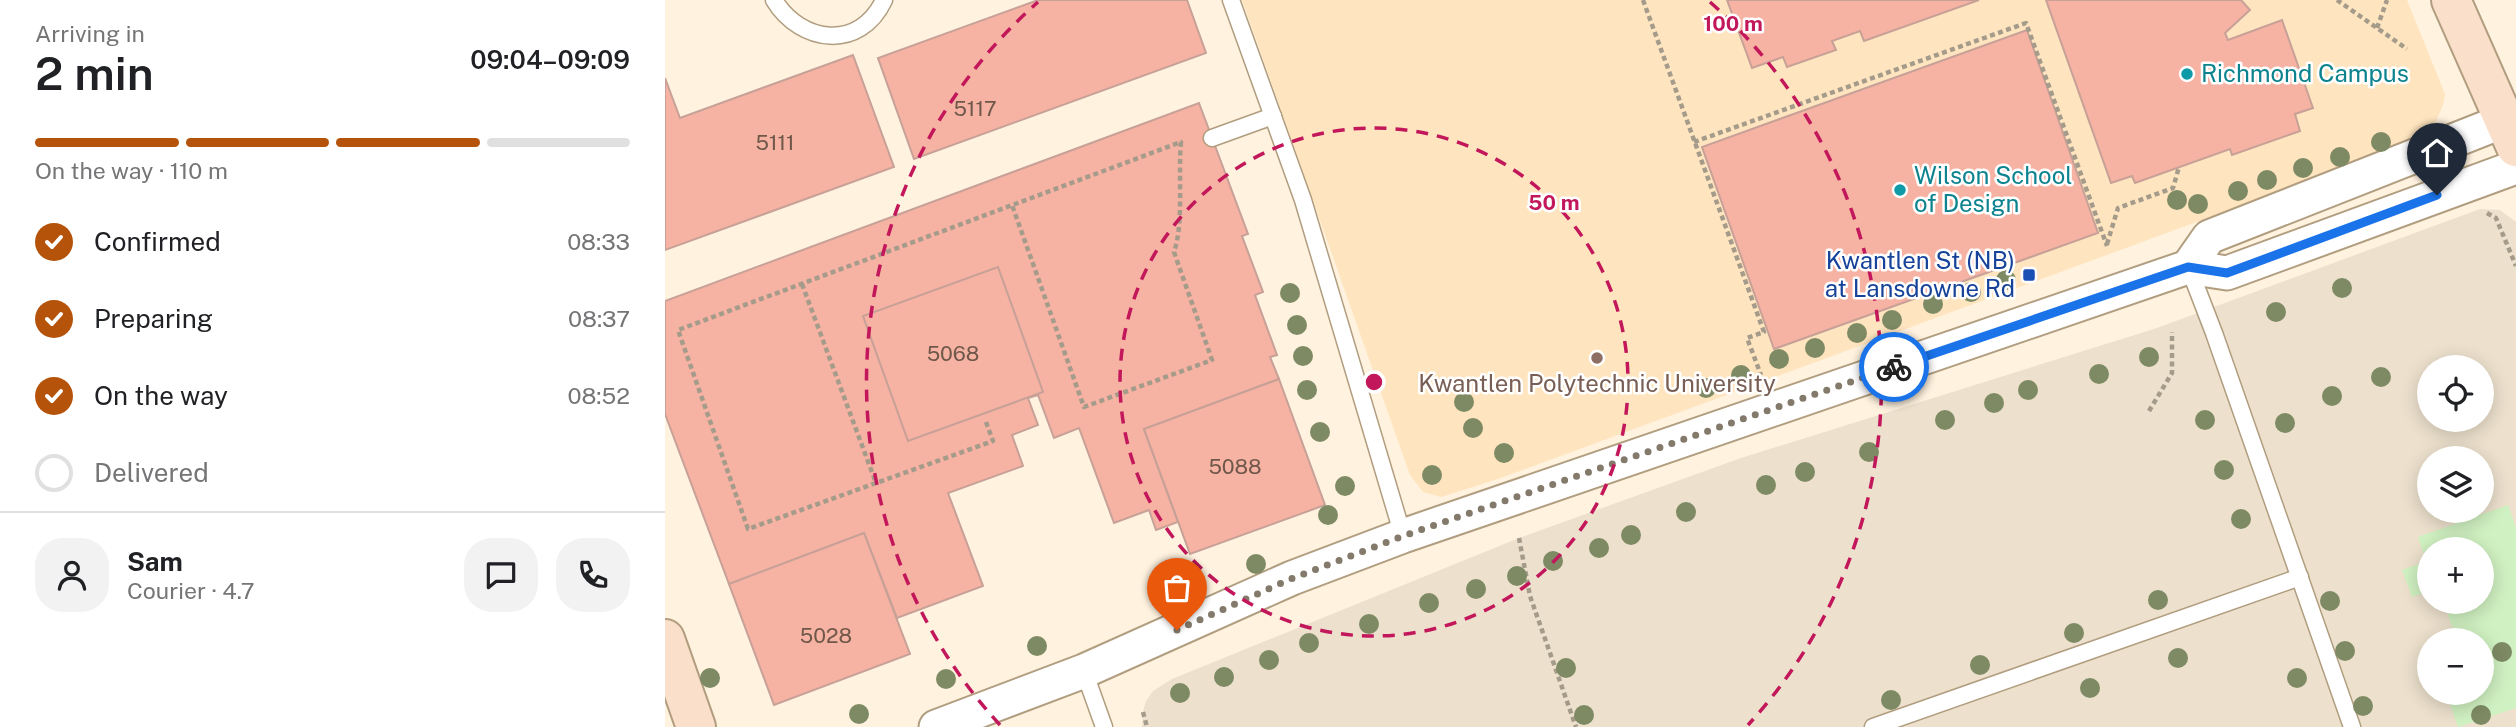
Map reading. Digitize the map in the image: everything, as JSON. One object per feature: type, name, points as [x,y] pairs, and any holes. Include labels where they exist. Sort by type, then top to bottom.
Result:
[{"type":"street","points":[[2188,267],[2209,237],[2512,128],[2451,0]]},
{"type":"street","points":[[936,727],[1084,671],[1293,578],[1403,536],[2188,267],[2227,273],[2516,167]]},
{"type":"street","points":[[665,639],[696,727]]},
{"type":"lane","points":[[774,0],[783,15],[798,27],[815,35],[835,36],[854,31],[871,19],[884,0]]},
{"type":"lane","points":[[1231,0],[1303,200],[1403,536]]},
{"type":"lane","points":[[1212,138],[1272,116]]},
{"type":"lane","points":[[2188,267],[2214,333],[2352,727]]},
{"type":"lane","points":[[1873,727],[2300,577]]},
{"type":"lane","points":[[1084,671],[1104,727]]},
{"type":"path","points":[[1643,0],[1764,332],[1747,338],[1761,375]]},
{"type":"path","points":[[2337,0],[2407,50]]},
{"type":"path","points":[[2377,29],[2387,0]]},
{"type":"path","points":[[1695,142],[2026,23],[2107,246],[2118,208],[2172,188],[2179,167]]},
{"type":"path","points":[[986,422],[993,441],[748,529],[678,330],[1181,142],[1178,171],[1179,238],[1174,252],[1212,360],[1084,407],[1013,205]]},
{"type":"path","points":[[2480,208],[2496,218],[2516,266]]},
{"type":"path","points":[[802,284],[876,483]]},
{"type":"path","points":[[2149,411],[2172,373],[2172,332]]},
{"type":"path","points":[[1519,538],[1529,596],[1576,727]]},
{"type":"path","points":[[1143,712],[1147,727]]},
{"type":"shaded area","name":"Kwantlen Polytechnic University","points":[[1242,0],[2407,0],[2445,94],[2434,126],[2414,142],[1498,479],[1441,497],[1423,492],[1410,475]]},
{"type":"shaded area","points":[[2480,209],[2500,210],[2516,222],[2516,727],[1142,727],[1146,701],[1153,691],[1172,679],[1519,538],[1741,458],[2154,329]]},
{"type":"green space","points":[[2508,505],[2516,528],[2516,708],[2458,727],[2450,705],[2494,705],[2494,628],[2453,628],[2447,614],[2494,614],[2494,537],[2418,537],[2457,523],[2494,523],[2494,510]]},
{"type":"green space","points":[[2417,564],[2417,595],[2412,597],[2402,570]]},
{"type":"building","points":[[1038,0],[1187,0],[1206,53],[914,159],[878,58]]},
{"type":"building","points":[[1727,0],[1979,0],[1864,41],[1860,31],[1832,41],[1836,50],[1787,67],[1783,57],[1752,68]]},
{"type":"building","name":"Richmond Campus","points":[[2046,0],[2241,0],[2250,10],[2225,33],[2228,40],[2282,20],[2313,108],[2295,114],[2300,131],[2232,155],[2230,149],[2135,183],[2132,176],[2111,183]]},
{"type":"building","name":"Wilson School of Design","points":[[2027,30],[2098,233],[1774,349],[1702,147]]},
{"type":"building","points":[[853,55],[894,167],[665,250],[665,78],[680,118]]},
{"type":"building","points":[[1199,103],[1248,234],[1242,236],[1263,292],[1255,295],[1277,355],[1270,357],[1279,379],[1144,429],[1178,522],[1156,530],[1149,510],[1114,523],[1079,428],[1054,438],[1038,395],[1028,398],[1038,425],[1012,435],[1023,466],[948,493],[983,586],[897,618],[864,533],[729,584],[665,414],[665,301]]},
{"type":"building","points":[[998,267],[1043,392],[908,441],[863,316]]},
{"type":"building","points":[[1279,379],[1325,505],[1190,554],[1144,429]]},
{"type":"building","points":[[864,533],[910,654],[774,705],[729,584]]},
{"type":"way so far","points":[[1177,630],[1293,578],[1403,536],[1894,367]]},
{"type":"place","name":"Richmond Campus","points":[[2187,74]]},
{"type":"place","name":"Wilson School of Design","points":[[1900,190]]},
{"type":"place","name":"Kwantlen St (NB) at Lansdowne Rd","points":[[2029,275]]},
{"type":"place","name":"Kwantlen Polytechnic University","points":[[1597,358]]},
{"type":"route","points":[[1894,367],[2188,267],[2227,273],[2437,195]]}]
